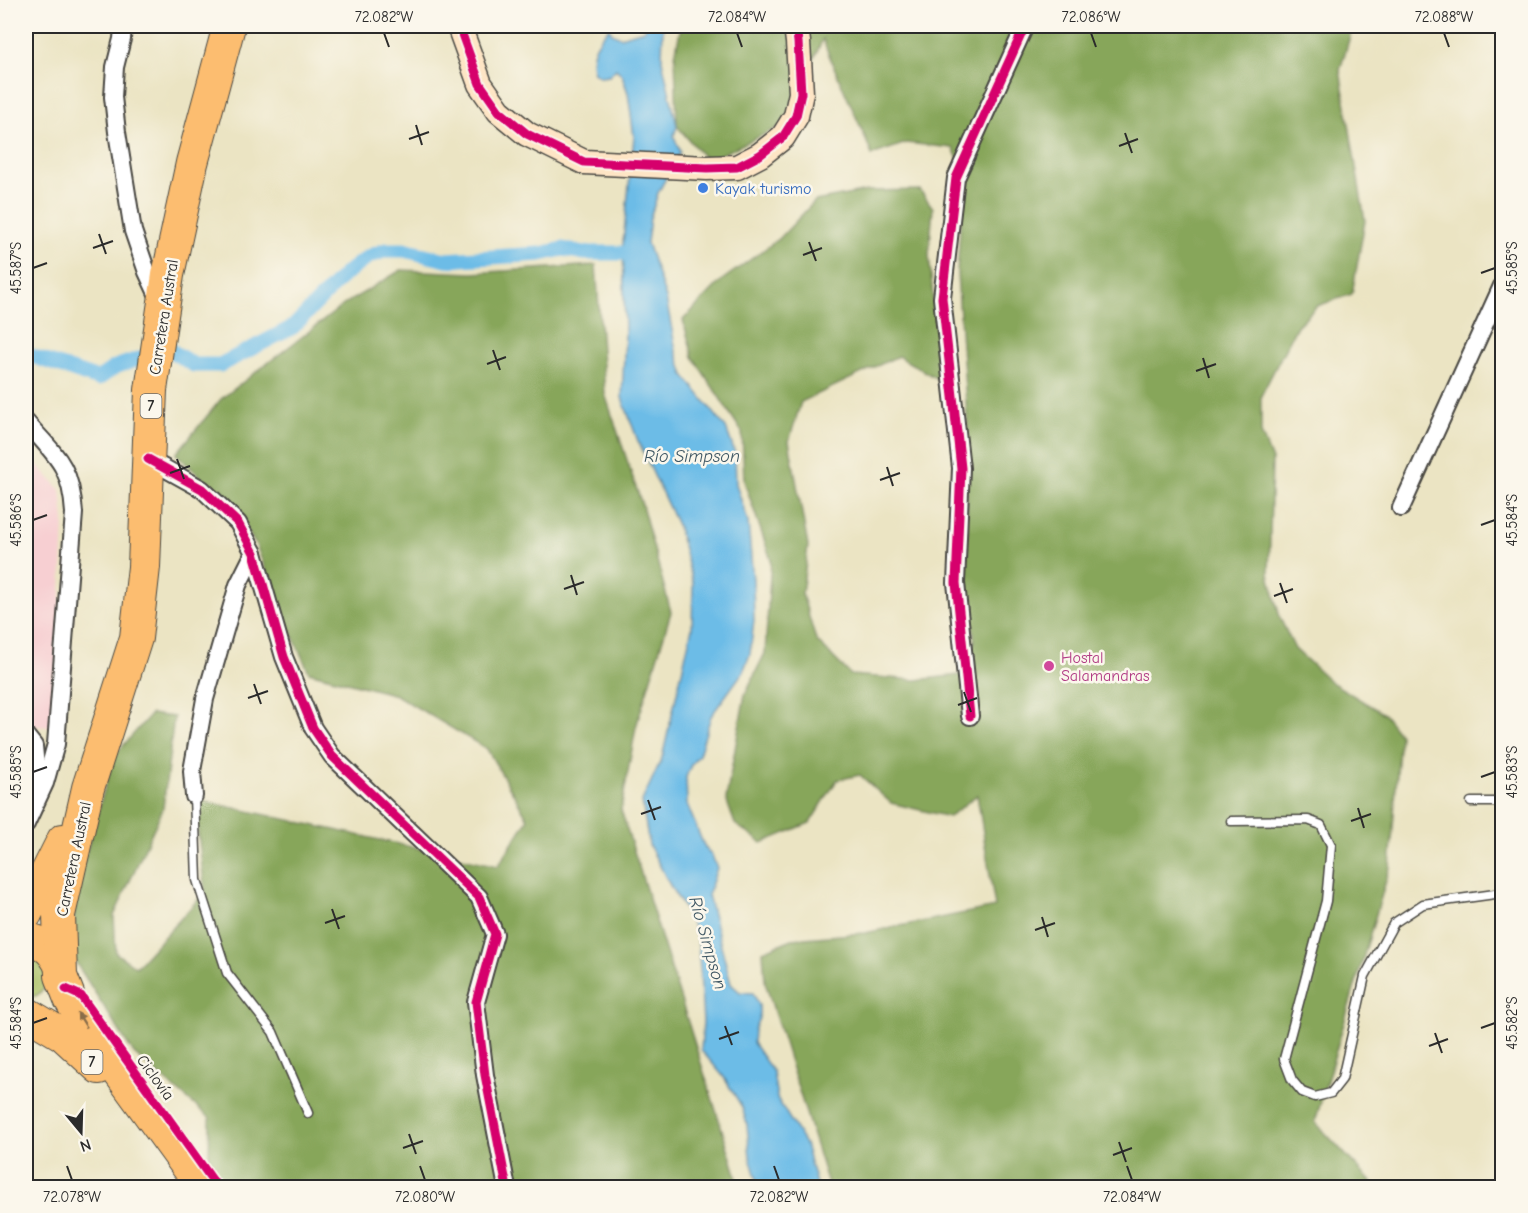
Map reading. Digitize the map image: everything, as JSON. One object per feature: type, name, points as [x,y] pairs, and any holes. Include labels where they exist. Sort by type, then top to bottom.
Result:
[{"type":"highway","name":"Carretera Austral","points":[[203,1188],[86,1027],[70,999],[60,970],[59,915],[88,788],[136,638],[144,567],[151,390],[168,275],[192,163],[229,26]]},
{"type":"highway","name":"Carretera Austral","points":[[26,914],[88,788]]},
{"type":"highway","points":[[26,939],[39,941],[48,947],[55,955],[60,970],[59,984],[51,999],[44,1005],[26,1012]]},
{"type":"highway","name":"Carretera Austral","points":[[26,1012],[63,1035],[154,1118]]},
{"type":"street","points":[[123,26],[115,67],[113,98],[117,132],[133,231],[147,272],[164,306]]},
{"type":"street","points":[[459,26],[480,84],[499,111],[527,134],[584,162],[706,168],[737,167],[760,155],[783,137],[796,116],[801,93],[796,26]]},
{"type":"street","points":[[970,716],[956,583],[961,468],[942,298],[956,178],[1025,26]]},
{"type":"street","points":[[1401,508],[1503,286]]},
{"type":"street","points":[[26,422],[65,468],[73,498],[74,513],[56,744],[45,783],[26,824]]},
{"type":"street","points":[[148,459],[202,489],[238,524],[254,553],[284,657],[313,728],[332,756],[479,897],[495,934],[476,1002],[485,1075],[507,1188]]},
{"type":"street","points":[[194,796],[192,771],[205,699],[238,585],[254,553]]},
{"type":"street","points":[[26,736],[34,746],[38,770],[38,796]]},
{"type":"lane","points":[[194,796],[196,880],[227,973],[273,1032],[308,1113]]},
{"type":"lane","points":[[1471,802],[1503,802]]},
{"type":"lane","points":[[1231,821],[1308,820],[1321,825],[1331,845],[1326,901],[1284,1059],[1292,1080],[1302,1092],[1315,1097],[1331,1093],[1342,1079],[1365,976],[1394,923],[1422,904],[1503,894]]},
{"type":"shaded area","points":[[26,453],[61,490],[64,521],[55,727],[26,726]]},
{"type":"green space","points":[[681,26],[1353,26],[1340,70],[1365,221],[1352,294],[1317,306],[1297,326],[1261,396],[1261,433],[1272,460],[1269,574],[1280,618],[1295,649],[1331,682],[1384,714],[1400,735],[1390,867],[1315,1122],[1376,1187],[829,1187],[765,982],[763,951],[792,939],[865,933],[995,907],[977,795],[949,817],[891,803],[860,775],[837,780],[810,823],[762,843],[735,824],[726,799],[745,694],[765,653],[771,560],[744,481],[742,432],[693,357],[683,320],[722,280],[780,238],[815,201],[867,191],[920,190],[933,208],[929,255],[941,381],[898,356],[801,402],[789,441],[808,546],[802,594],[816,640],[851,675],[916,680],[959,675],[975,641],[967,595],[967,418],[957,273],[964,173],[953,148],[906,143],[872,155],[823,39],[782,126],[707,161],[677,126],[675,55]]},
{"type":"green space","points":[[596,265],[605,394],[642,505],[671,612],[636,727],[621,810],[736,1174],[738,1187],[225,1187],[209,1156],[210,1118],[134,1054],[71,955],[77,884],[114,756],[151,714],[174,717],[163,808],[114,916],[116,953],[136,967],[205,892],[194,799],[498,866],[528,819],[487,749],[396,695],[309,672],[284,617],[256,545],[232,506],[176,454],[221,399],[346,303],[401,270],[472,273]]},
{"type":"green space","points":[[26,950],[45,960],[48,983],[38,995],[26,998]]},
{"type":"water","name":"Río Simpson","points":[[647,26],[663,26],[662,60],[677,126],[674,136],[680,152],[658,193],[650,218],[647,243],[666,298],[676,351],[684,375],[726,428],[735,453],[736,484],[748,522],[753,580],[754,620],[750,654],[743,672],[711,716],[699,755],[691,765],[686,777],[687,804],[704,846],[712,856],[717,868],[708,895],[731,984],[740,992],[753,993],[759,1005],[759,1018],[754,1030],[753,1043],[773,1072],[777,1098],[805,1144],[817,1187],[759,1187],[750,1157],[747,1125],[742,1107],[723,1076],[701,1050],[703,1022],[698,939],[688,914],[649,845],[642,801],[662,758],[692,628],[693,583],[678,527],[638,441],[622,398],[625,335],[623,242],[634,137],[628,93],[622,75],[616,69],[609,76],[601,77],[594,73],[592,60],[597,43],[609,28],[612,33],[620,37],[644,30]]},
{"type":"waterway","points":[[168,349],[194,365],[220,365],[293,327],[344,275],[368,257],[386,250],[404,250],[446,260],[540,254],[563,249],[584,253],[639,253]]},
{"type":"waterway","points":[[26,354],[98,379],[115,367],[144,357]]},
{"type":"cycle path","points":[[459,26],[480,84],[499,111],[527,134],[584,162],[707,168],[737,167],[760,155],[783,137],[796,116],[801,93],[796,26]]},
{"type":"cycle path","points":[[970,716],[956,583],[961,468],[942,298],[956,178],[1025,26]]},
{"type":"cycle path","points":[[148,459],[202,489],[238,523],[254,553],[284,657],[313,728],[332,756],[479,897],[495,934],[476,1002],[485,1075],[507,1188]]},
{"type":"cycle path","name":"Ciclovía","points":[[66,989],[81,996],[218,1188]]},
{"type":"place","name":"Kayak turismo","points":[[703,188]]},
{"type":"place","name":"Hostal Salamandras","points":[[1049,666]]}]
